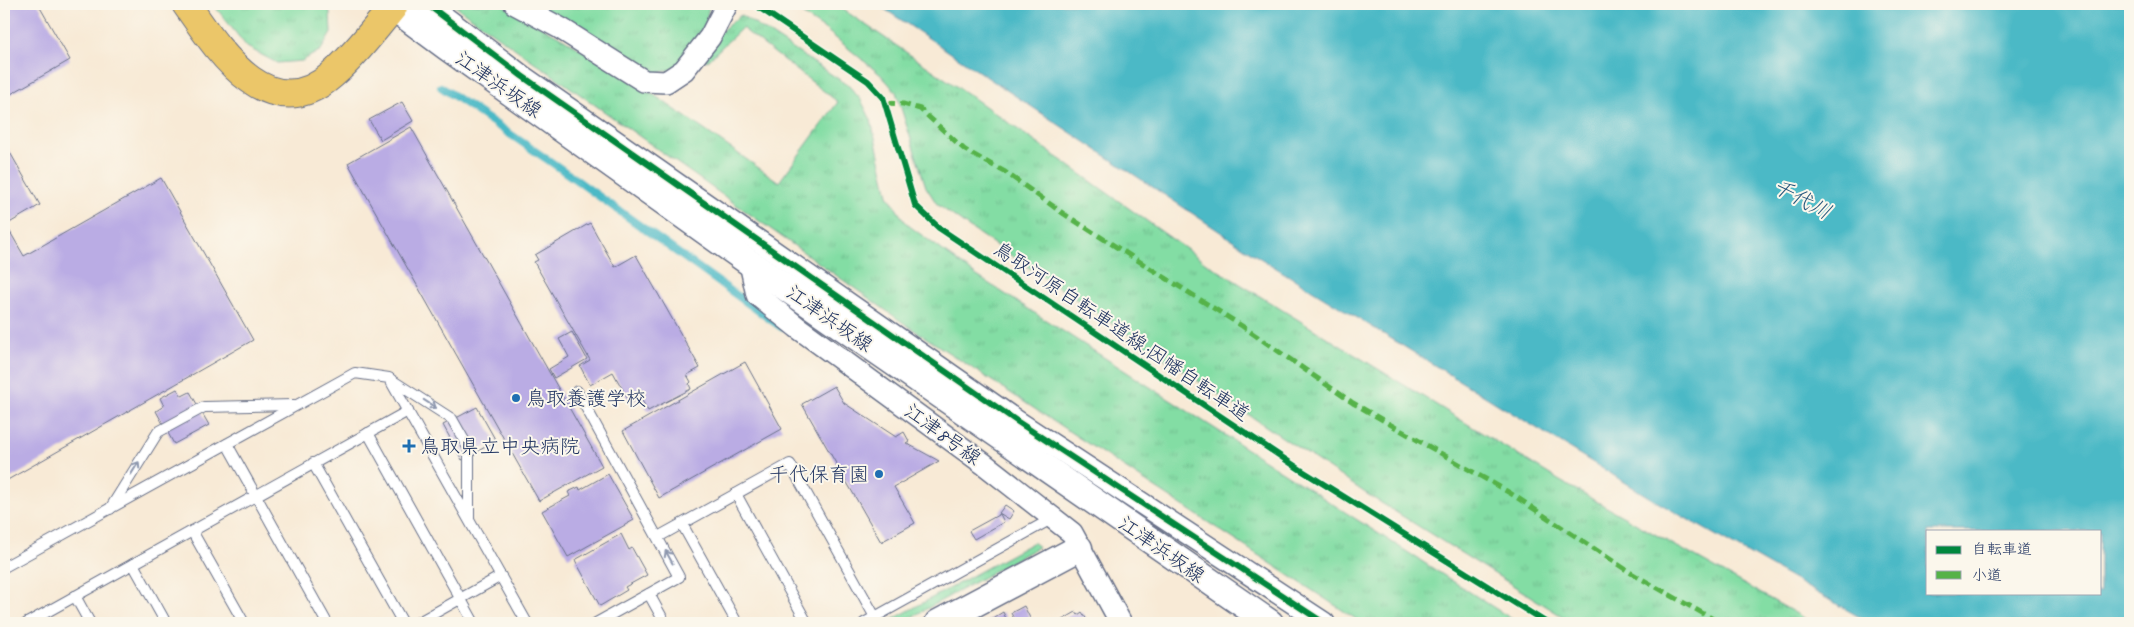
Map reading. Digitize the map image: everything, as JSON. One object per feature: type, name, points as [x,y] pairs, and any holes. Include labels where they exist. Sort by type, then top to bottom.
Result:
[{"type":"main road","points":[[186,4],[236,69],[264,88],[286,92],[309,89],[331,76],[391,5]]},
{"type":"street","points":[[427,4],[522,76],[1018,422],[1324,623]]},
{"type":"street","points":[[514,4],[560,28],[644,81],[666,82],[684,70],[710,37],[728,4]]},
{"type":"street","name":"江津浜坂線","points":[[391,5],[750,263],[1270,623]]},
{"type":"street","name":"江津8号線","points":[[750,263],[757,296],[984,464],[1072,533],[1121,623]]},
{"type":"street","points":[[938,623],[1079,548]]},
{"type":"lane","points":[[4,567],[355,373],[389,378],[452,419],[469,449],[469,519]]},
{"type":"lane","points":[[389,378],[527,623]]},
{"type":"lane","points":[[577,391],[680,577],[596,623]]},
{"type":"lane","points":[[110,510],[158,432],[204,407],[297,405]]},
{"type":"lane","points":[[28,623],[408,411]]},
{"type":"lane","points":[[368,433],[474,623]]},
{"type":"lane","points":[[227,444],[328,623]]},
{"type":"lane","points":[[313,463],[403,623]]},
{"type":"lane","points":[[658,537],[790,464],[875,617]]},
{"type":"lane","points":[[736,494],[807,623]]},
{"type":"lane","points":[[864,623],[1053,518]]},
{"type":"lane","points":[[682,524],[737,623]]},
{"type":"lane","points":[[192,531],[244,623]]},
{"type":"lane","points":[[133,564],[166,623]]},
{"type":"lane","points":[[417,623],[501,576]]},
{"type":"lane","points":[[649,594],[665,623]]},
{"type":"lane","points":[[75,596],[90,623]]},
{"type":"green space","points":[[213,4],[327,4],[330,13],[331,33],[321,50],[302,61],[277,63],[247,47]]},
{"type":"green space","points":[[452,4],[501,4],[564,39],[654,95],[779,182],[838,102],[742,28],[707,61],[702,58],[721,31],[741,15],[849,86],[861,100],[871,120],[888,195],[908,225],[977,276],[1518,623],[1362,623],[908,326]]},
{"type":"green space","points":[[524,4],[707,4],[709,6],[705,29],[677,68],[650,75]]},
{"type":"green space","points":[[787,4],[835,4],[975,99],[1206,263],[1560,481],[1813,623],[1573,623],[1367,494],[937,204],[926,187],[896,92],[881,75],[826,30]]},
{"type":"green space","points":[[1034,542],[1038,547],[901,623],[886,623]]},
{"type":"water","name":"千代川","points":[[877,4],[2130,4],[2130,623],[1870,623],[1652,499],[1255,255]]},
{"type":"building","points":[[4,4],[38,4],[70,60],[4,98]]},
{"type":"building","points":[[402,102],[413,121],[381,140],[369,120]]},
{"type":"building","points":[[411,127],[602,466],[539,501],[348,163]]},
{"type":"building","points":[[4,142],[40,205],[6,225],[24,256],[161,178],[253,340],[4,482]]},
{"type":"building","points":[[590,223],[615,267],[636,255],[700,368],[687,375],[691,382],[689,384],[691,389],[648,411],[640,397],[630,403],[613,372],[590,385],[580,366],[590,360],[534,262],[538,260],[535,255]]},
{"type":"building","points":[[572,332],[587,359],[554,378],[549,369],[569,357],[559,339]]},
{"type":"building","points":[[745,362],[782,429],[659,498],[623,431]]},
{"type":"building","name":"千代保育園","points":[[834,386],[844,403],[896,437],[904,432],[909,441],[906,443],[939,461],[894,487],[915,523],[881,542],[802,404]]},
{"type":"building","points":[[177,389],[182,396],[190,392],[209,425],[174,444],[156,411],[164,406],[160,398]]},
{"type":"building","points":[[477,407],[496,441],[462,460],[443,425]]},
{"type":"building","points":[[608,474],[634,520],[568,557],[542,511],[570,496],[568,492],[579,487],[580,490]]},
{"type":"building","points":[[1005,505],[1014,511],[1009,519],[999,513]]},
{"type":"building","points":[[1000,514],[1004,522],[974,539],[969,531]]},
{"type":"building","points":[[621,534],[629,550],[632,548],[647,575],[625,587],[627,590],[600,606],[575,560]]},
{"type":"building","points":[[1024,606],[1031,620],[1026,623],[1016,623],[1011,613]]},
{"type":"building","points":[[1003,612],[1008,623],[985,623]]},
{"type":"building","points":[[1076,612],[1078,615],[1082,612],[1089,623],[1057,623]]},
{"type":"waterway","points":[[441,87],[554,164],[781,327]]},
{"type":"marked path","points":[[885,103],[903,104],[920,109],[965,150],[1005,172],[1064,214],[1242,326],[1353,403],[1510,493],[1631,573],[1720,623]]},
{"type":"cycle path","points":[[427,4],[522,76],[1018,422],[1324,623]]},
{"type":"cycle path","name":"鳥取河原自転車道線;因幡自転車道","points":[[754,4],[868,81],[883,97],[915,205],[939,228],[1301,470],[1547,623]]},
{"type":"place","name":"鳥取養護学校","points":[[516,398]]},
{"type":"place","name":"鳥取県立中央病院","points":[[409,446]]},
{"type":"place","name":"千代保育園","points":[[879,474]]}]
